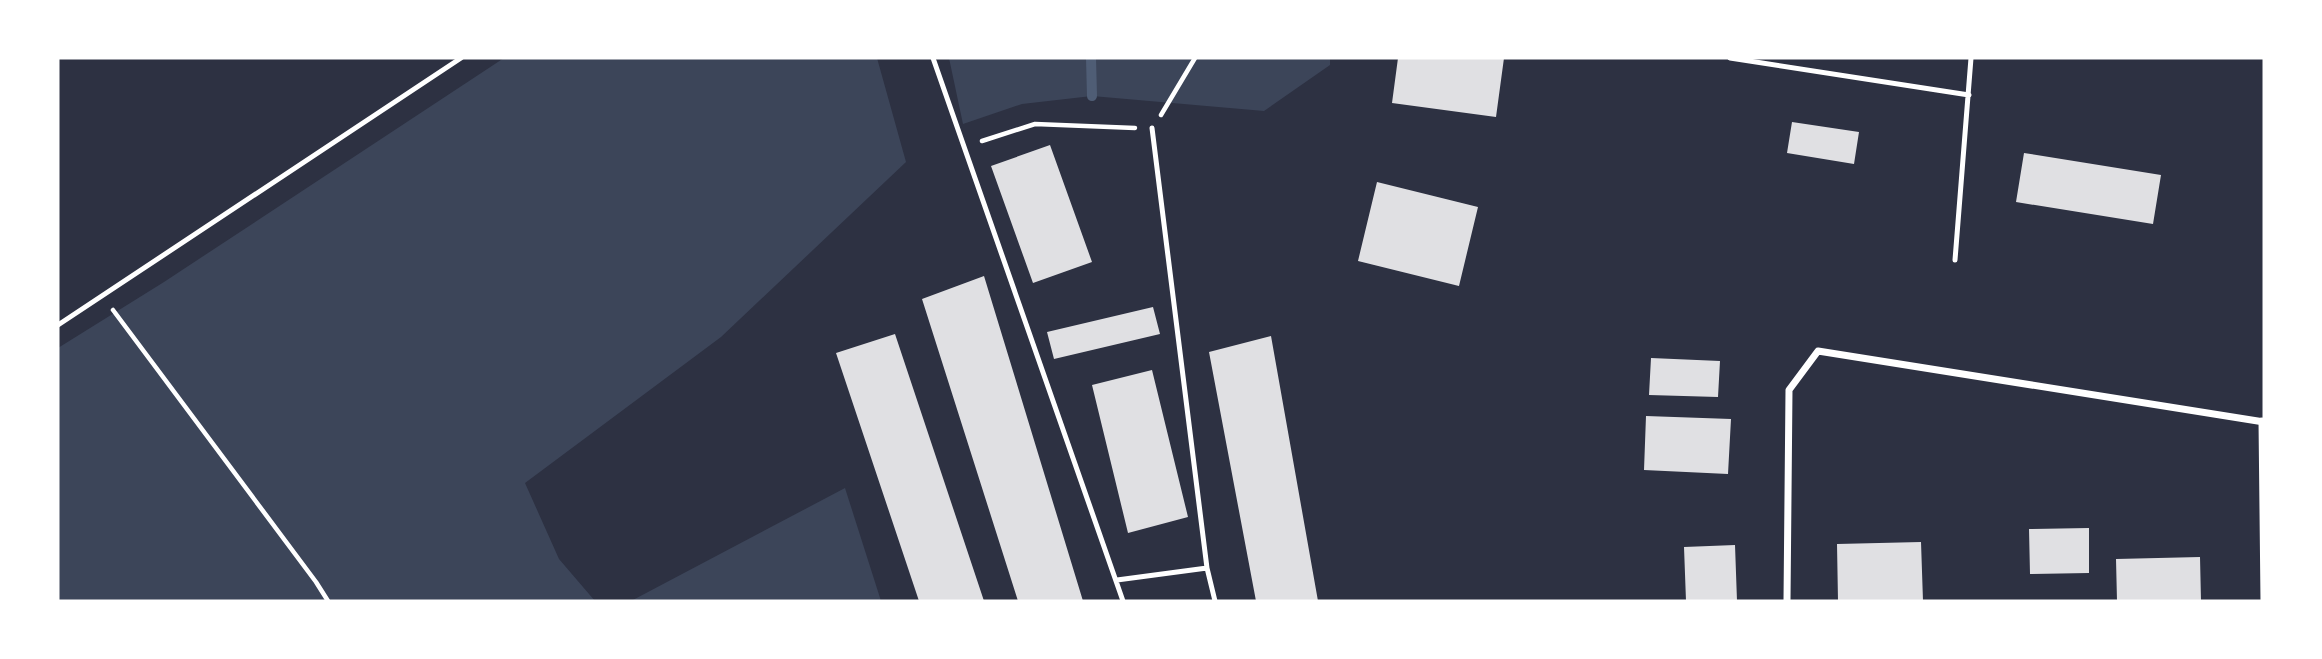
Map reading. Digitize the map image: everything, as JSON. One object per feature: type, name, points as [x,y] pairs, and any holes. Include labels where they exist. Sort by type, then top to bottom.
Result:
[{"type":"street","points":[[1787,601],[1789,390],[1818,351],[2263,421],[2264,601]]},
{"type":"lane","points":[[58,325],[461,58]]},
{"type":"lane","points":[[933,58],[1123,601]]},
{"type":"lane","points":[[1730,58],[1969,95]]},
{"type":"lane","points":[[1955,260],[1971,58]]},
{"type":"lane","points":[[1153,128],[1207,568],[1215,601]]},
{"type":"lane","points":[[1117,580],[1207,568]]},
{"type":"path","points":[[965,147],[1035,124],[1153,128],[1195,58]]},
{"type":"path","points":[[102,296],[328,601]]},
{"type":"shaded area","points":[[504,58],[877,58],[906,162],[721,337],[525,483],[559,559],[595,601],[58,601],[58,348],[164,282]]},
{"type":"shaded area","points":[[949,58],[1330,58],[1330,65],[1264,111],[1092,96],[1022,104],[963,124]]},
{"type":"shaded area","points":[[845,488],[881,601],[631,601]]},
{"type":"building","points":[[1398,58],[1504,58],[1496,117],[1392,103]]},
{"type":"building","points":[[1792,122],[1859,132],[1854,164],[1787,153]]},
{"type":"building","points":[[1050,145],[1092,262],[1033,283],[991,166]]},
{"type":"building","points":[[2024,153],[2161,175],[2153,224],[2016,202]]},
{"type":"building","points":[[1377,182],[1478,207],[1459,286],[1358,261]]},
{"type":"building","points":[[984,276],[1083,601],[1018,601],[922,299]]},
{"type":"building","points":[[1153,307],[1160,334],[1054,359],[1047,332]]},
{"type":"building","points":[[895,334],[984,601],[919,601],[836,353]]},
{"type":"building","points":[[1271,336],[1318,601],[1256,601],[1209,352]]},
{"type":"building","points":[[1651,358],[1720,361],[1718,397],[1649,395]]},
{"type":"building","points":[[1152,370],[1188,517],[1128,533],[1092,385]]},
{"type":"building","points":[[1646,416],[1731,419],[1728,474],[1644,470]]},
{"type":"building","points":[[2089,528],[2089,573],[2030,574],[2029,529]]},
{"type":"building","points":[[1921,542],[1923,601],[1838,601],[1837,544]]},
{"type":"building","points":[[1735,545],[1737,601],[1686,601],[1684,547]]},
{"type":"building","points":[[2200,557],[2201,601],[2117,601],[2116,559]]},
{"type":"waterway","points":[[1091,58],[1092,96]]}]
